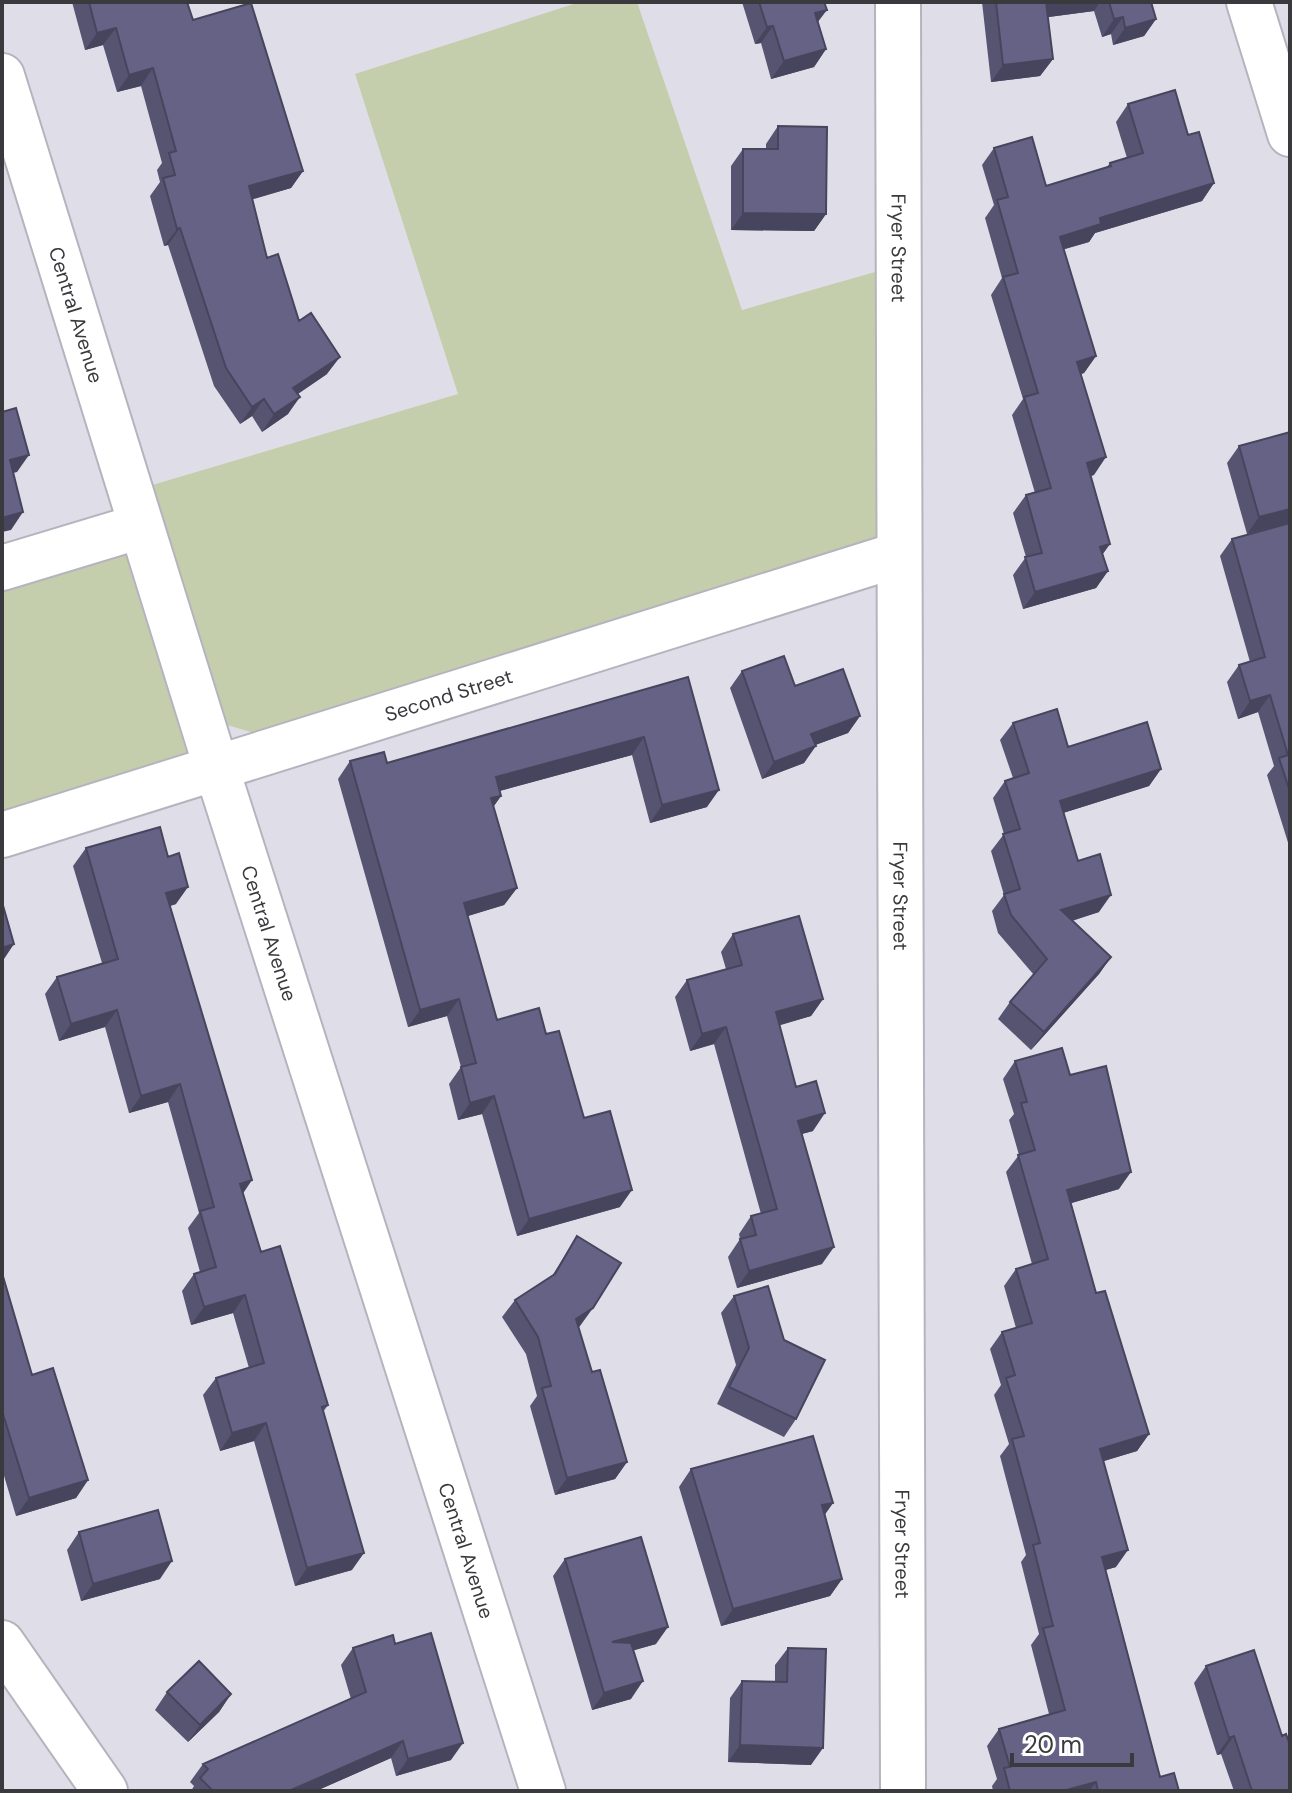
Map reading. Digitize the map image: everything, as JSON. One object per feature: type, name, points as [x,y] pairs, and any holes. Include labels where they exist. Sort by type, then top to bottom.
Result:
[{"type":"street","name":"Fryer Street","points":[[898,2],[897,555],[903,1791]]},
{"type":"street","points":[[1249,2],[1290,134]]},
{"type":"street","name":"Central Avenue","points":[[2,76],[217,770],[543,1791]]},
{"type":"street","points":[[2,568],[141,526]]},
{"type":"street","name":"Second Street","points":[[2,835],[897,555]]},
{"type":"street","points":[[4,1650],[105,1791]]},
{"type":"green space","points":[[580,2],[637,2],[742,310],[875,272],[878,538],[254,733],[227,725],[149,486],[458,394],[355,74]]},
{"type":"green space","points":[[126,549],[188,757],[2,814],[2,586]]},
{"type":"building","points":[[89,2],[187,2],[193,20],[251,3],[303,171],[249,186],[267,258],[278,254],[299,321],[311,313],[340,357],[293,388],[300,397],[274,414],[264,399],[252,407],[226,368],[180,228],[177,229],[163,178],[175,175],[169,153],[176,151],[153,68],[129,75],[116,28],[97,33]]},
{"type":"building","points":[[759,2],[824,2],[827,10],[815,13],[826,49],[784,61],[773,26],[767,27]]},
{"type":"building","points":[[996,2],[1046,2],[1053,59],[1003,65]]},
{"type":"building","points":[[1109,2],[1151,2],[1156,19],[1125,28],[1123,17],[1114,19]]},
{"type":"building","points":[[1175,90],[1188,135],[1199,132],[1214,183],[1100,218],[1101,224],[1060,237],[1096,356],[1077,362],[1106,457],[1087,463],[1110,544],[1100,547],[1108,571],[1035,592],[1025,557],[1042,553],[1026,495],[1051,488],[1024,397],[1038,393],[1003,277],[1018,273],[997,200],[1008,197],[994,148],[1032,137],[1046,186],[1111,166],[1110,163],[1143,153],[1128,104]]},
{"type":"building","points":[[778,126],[827,127],[826,214],[743,213],[743,149],[778,149]]},
{"type":"building","points":[[16,408],[29,455],[10,460],[23,512],[2,518],[2,412]]},
{"type":"building","points":[[1290,432],[1290,509],[1259,517],[1239,446]]},
{"type":"building","points":[[1290,523],[1290,792],[1279,758],[1288,755],[1270,695],[1250,701],[1239,665],[1265,657],[1232,539]]},
{"type":"building","points":[[784,656],[795,686],[843,669],[860,716],[811,734],[816,746],[774,762],[742,671]]},
{"type":"building","points":[[688,677],[719,790],[662,805],[644,737],[496,777],[501,796],[491,798],[517,888],[464,903],[497,1020],[539,1008],[546,1034],[559,1031],[584,1118],[610,1111],[632,1190],[529,1219],[494,1096],[470,1103],[461,1067],[476,1063],[459,999],[420,1010],[350,761],[384,752],[387,763]]},
{"type":"building","points":[[1057,709],[1068,747],[1147,722],[1161,769],[1060,801],[1078,861],[1100,854],[1111,895],[1061,910],[1111,957],[1044,1032],[1010,1002],[1047,959],[1011,915],[1004,894],[1020,889],[1003,834],[1020,829],[1005,781],[1029,773],[1013,723]]},
{"type":"building","points":[[160,827],[168,857],[179,853],[188,887],[166,893],[252,1180],[240,1184],[261,1252],[280,1246],[328,1405],[322,1407],[364,1553],[307,1568],[266,1423],[232,1433],[216,1378],[264,1363],[245,1295],[204,1307],[194,1274],[216,1267],[200,1211],[214,1207],[180,1084],[141,1096],[117,1010],[71,1024],[57,977],[118,959],[86,848]]},
{"type":"building","points":[[2,902],[14,944],[2,948]]},
{"type":"building","points":[[799,916],[823,999],[776,1012],[796,1087],[816,1081],[825,1113],[798,1121],[834,1247],[749,1271],[740,1239],[756,1235],[751,1216],[777,1209],[726,1027],[702,1034],[687,980],[742,965],[733,934]]},
{"type":"building","points":[[1062,1048],[1070,1075],[1106,1066],[1131,1172],[1067,1190],[1096,1293],[1105,1291],[1149,1434],[1100,1449],[1128,1550],[1102,1557],[1160,1777],[1174,1773],[1179,1791],[1098,1791],[1096,1782],[1063,1791],[1010,1791],[1004,1768],[1010,1767],[999,1729],[1065,1710],[1043,1628],[1053,1626],[1033,1545],[1040,1543],[1012,1439],[1024,1436],[1006,1378],[1015,1375],[1002,1332],[1032,1323],[1016,1269],[1048,1259],[1018,1155],[1035,1150],[1021,1103],[1027,1102],[1015,1061]]},
{"type":"building","points":[[577,1236],[621,1263],[593,1308],[576,1319],[592,1372],[600,1370],[627,1462],[567,1478],[542,1388],[551,1386],[538,1337],[515,1300],[555,1274]]},
{"type":"building","points":[[2,1273],[32,1375],[53,1368],[88,1480],[29,1498],[2,1411]]},
{"type":"building","points":[[768,1286],[784,1340],[825,1360],[796,1419],[729,1387],[749,1348],[734,1296]]},
{"type":"building","points":[[813,1436],[833,1503],[822,1505],[842,1579],[733,1609],[691,1469]]},
{"type":"building","points":[[158,1510],[172,1561],[93,1584],[79,1532]]},
{"type":"building","points":[[641,1537],[668,1627],[612,1642],[631,1643],[643,1681],[604,1693],[565,1559]]},
{"type":"building","points":[[431,1633],[463,1743],[408,1759],[403,1741],[289,1791],[213,1791],[200,1778],[208,1769],[203,1764],[366,1692],[353,1648],[393,1635],[395,1644]]},
{"type":"building","points":[[788,1648],[826,1649],[823,1748],[740,1745],[742,1681],[787,1682]]},
{"type":"building","points":[[1254,1650],[1282,1736],[1286,1734],[1290,1745],[1290,1791],[1252,1791],[1234,1736],[1229,1738],[1206,1666]]},
{"type":"building","points":[[199,1661],[231,1694],[200,1725],[167,1692]]}]
